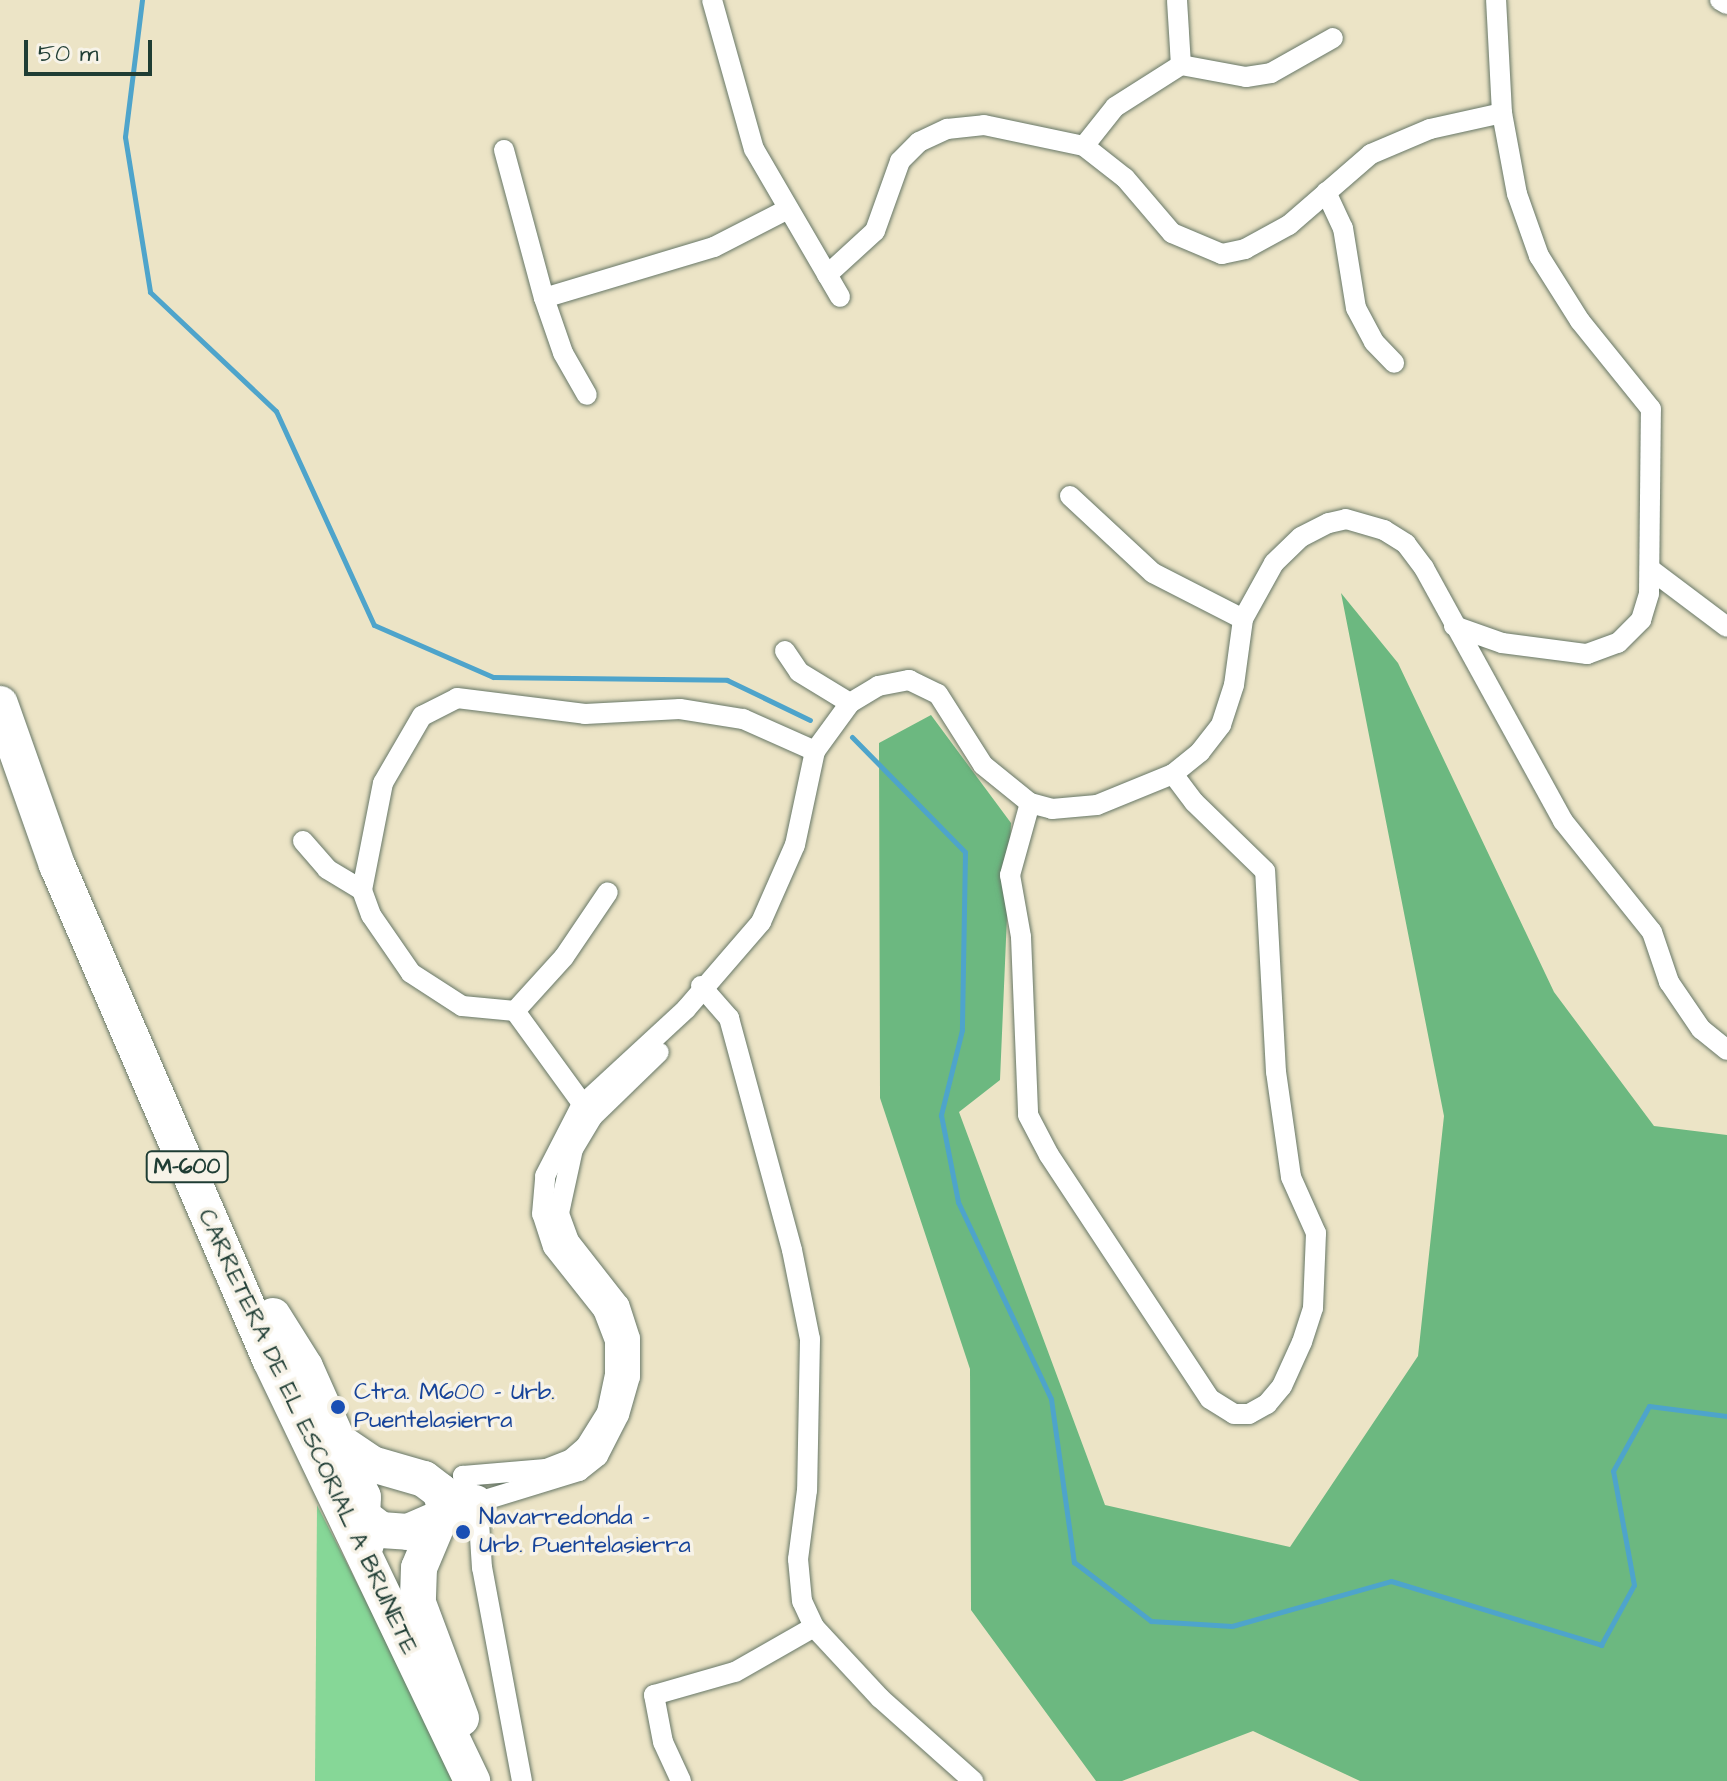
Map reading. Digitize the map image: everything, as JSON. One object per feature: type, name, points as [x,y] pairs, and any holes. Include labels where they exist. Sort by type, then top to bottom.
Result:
[{"type":"highway","name":"M-600","points":[[0,704],[57,865],[105,974]]},
{"type":"highway","name":"CARRETERA DE EL ESCORIAL A BRUNETE","points":[[105,974],[273,1316],[363,1515],[491,1781]]},
{"type":"highway","name":"CARRETERA DE EL ESCORIAL A BRUNETE","points":[[105,974],[270,1359],[387,1609],[472,1781]]},
{"type":"highway","points":[[273,1316],[305,1367],[363,1497],[361,1532],[384,1581],[387,1609]]},
{"type":"highway","points":[[270,1359],[279,1363],[292,1386],[350,1507],[381,1530],[408,1532],[438,1523],[469,1490],[372,1464],[341,1443]]},
{"type":"highway","points":[[363,1515],[378,1494],[424,1479]]},
{"type":"highway","points":[[424,1479],[440,1491],[445,1506],[419,1568],[418,1603],[461,1718]]},
{"type":"street","points":[[712,0],[738,106],[754,149],[840,297]]},
{"type":"street","points":[[1177,0],[1181,65]]},
{"type":"street","points":[[1454,626],[1515,646],[1587,654],[1618,643],[1641,620],[1650,569],[1651,409],[1580,321],[1539,256],[1517,194],[1502,113],[1496,0]]},
{"type":"street","points":[[1720,0],[1727,4]]},
{"type":"street","points":[[1084,146],[1115,107],[1181,65],[1246,77],[1271,73],[1333,38]]},
{"type":"street","points":[[827,275],[875,231],[900,161],[919,142],[947,129],[984,125],[1084,146],[1125,178],[1172,233],[1195,247],[1222,254],[1245,249],[1289,225],[1371,154],[1430,129],[1502,113]]},
{"type":"street","points":[[504,150],[544,298],[563,353],[587,395]]},
{"type":"street","points":[[1326,192],[1343,228],[1356,308],[1374,342],[1394,363]]},
{"type":"street","points":[[544,298],[714,247],[788,209]]},
{"type":"street","points":[[1070,496],[1153,573],[1243,619]]},
{"type":"street","points":[[469,1490],[570,1460],[586,1446],[607,1412],[615,1341],[603,1310],[553,1247],[542,1214],[545,1176],[586,1111],[696,1017],[701,986],[761,922],[795,845],[815,751],[850,703],[895,681],[925,684],[938,694],[983,765],[1030,803],[1052,809],[1097,805],[1173,774],[1200,752],[1221,725],[1234,685],[1243,619],[1274,563],[1301,537],[1346,519],[1384,530],[1406,544],[1563,821],[1652,932],[1669,982],[1701,1029],[1727,1050]]},
{"type":"street","points":[[1650,569],[1727,627]]},
{"type":"street","points":[[785,651],[799,672],[850,703]]},
{"type":"street","points":[[586,1111],[515,1011],[462,1006],[411,973],[371,915],[362,890],[383,783],[422,716],[457,698],[497,700],[543,711],[680,709],[743,719],[815,751]]},
{"type":"street","points":[[1030,803],[1010,875],[1021,937],[1028,1115],[1049,1155],[1210,1399],[1234,1414],[1249,1414],[1267,1404],[1282,1386],[1302,1342],[1313,1308],[1316,1233],[1291,1177],[1280,1102],[1265,871],[1194,802],[1173,774]]},
{"type":"street","points":[[303,841],[327,869],[362,890]]},
{"type":"street","points":[[515,1011],[564,957],[608,892]]},
{"type":"street","points":[[701,986],[729,1018],[792,1250],[810,1339],[807,1490],[798,1559],[802,1601],[814,1627],[880,1698],[973,1781]]},
{"type":"street","points":[[469,1490],[579,1471],[598,1456],[619,1415],[630,1377],[630,1338],[619,1305],[569,1241],[559,1213],[573,1149],[586,1111]]},
{"type":"street","points":[[469,1490],[522,1781]]},
{"type":"street","points":[[681,1781],[663,1742],[654,1695],[735,1672],[814,1627]]},
{"type":"green space","points":[[1341,593],[1398,663],[1554,992],[1654,1126],[1727,1135],[1727,1781],[1360,1781],[1253,1731],[1122,1781],[1096,1781],[971,1610],[970,1369],[880,1098],[879,743],[931,715],[1011,823],[1000,1080],[959,1112],[1105,1505],[1290,1547],[1418,1356],[1444,1116]]},
{"type":"green space","points":[[317,1505],[458,1781],[315,1781]]},
{"type":"waterway","points":[[142,0],[125,137],[150,292],[276,411],[374,625],[493,677],[727,680],[810,720]]},
{"type":"waterway","points":[[852,737],[965,852],[962,1030],[941,1115],[958,1202],[1051,1399],[1074,1562],[1151,1621],[1232,1626],[1391,1581],[1601,1645],[1634,1585],[1613,1471],[1649,1406],[1727,1416]]},
{"type":"place","name":"Ctra. M600 - Urb. Puentelasierra","points":[[338,1407]]},
{"type":"place","name":"Navarredonda - Urb. Puentelasierra","points":[[463,1532]]}]
